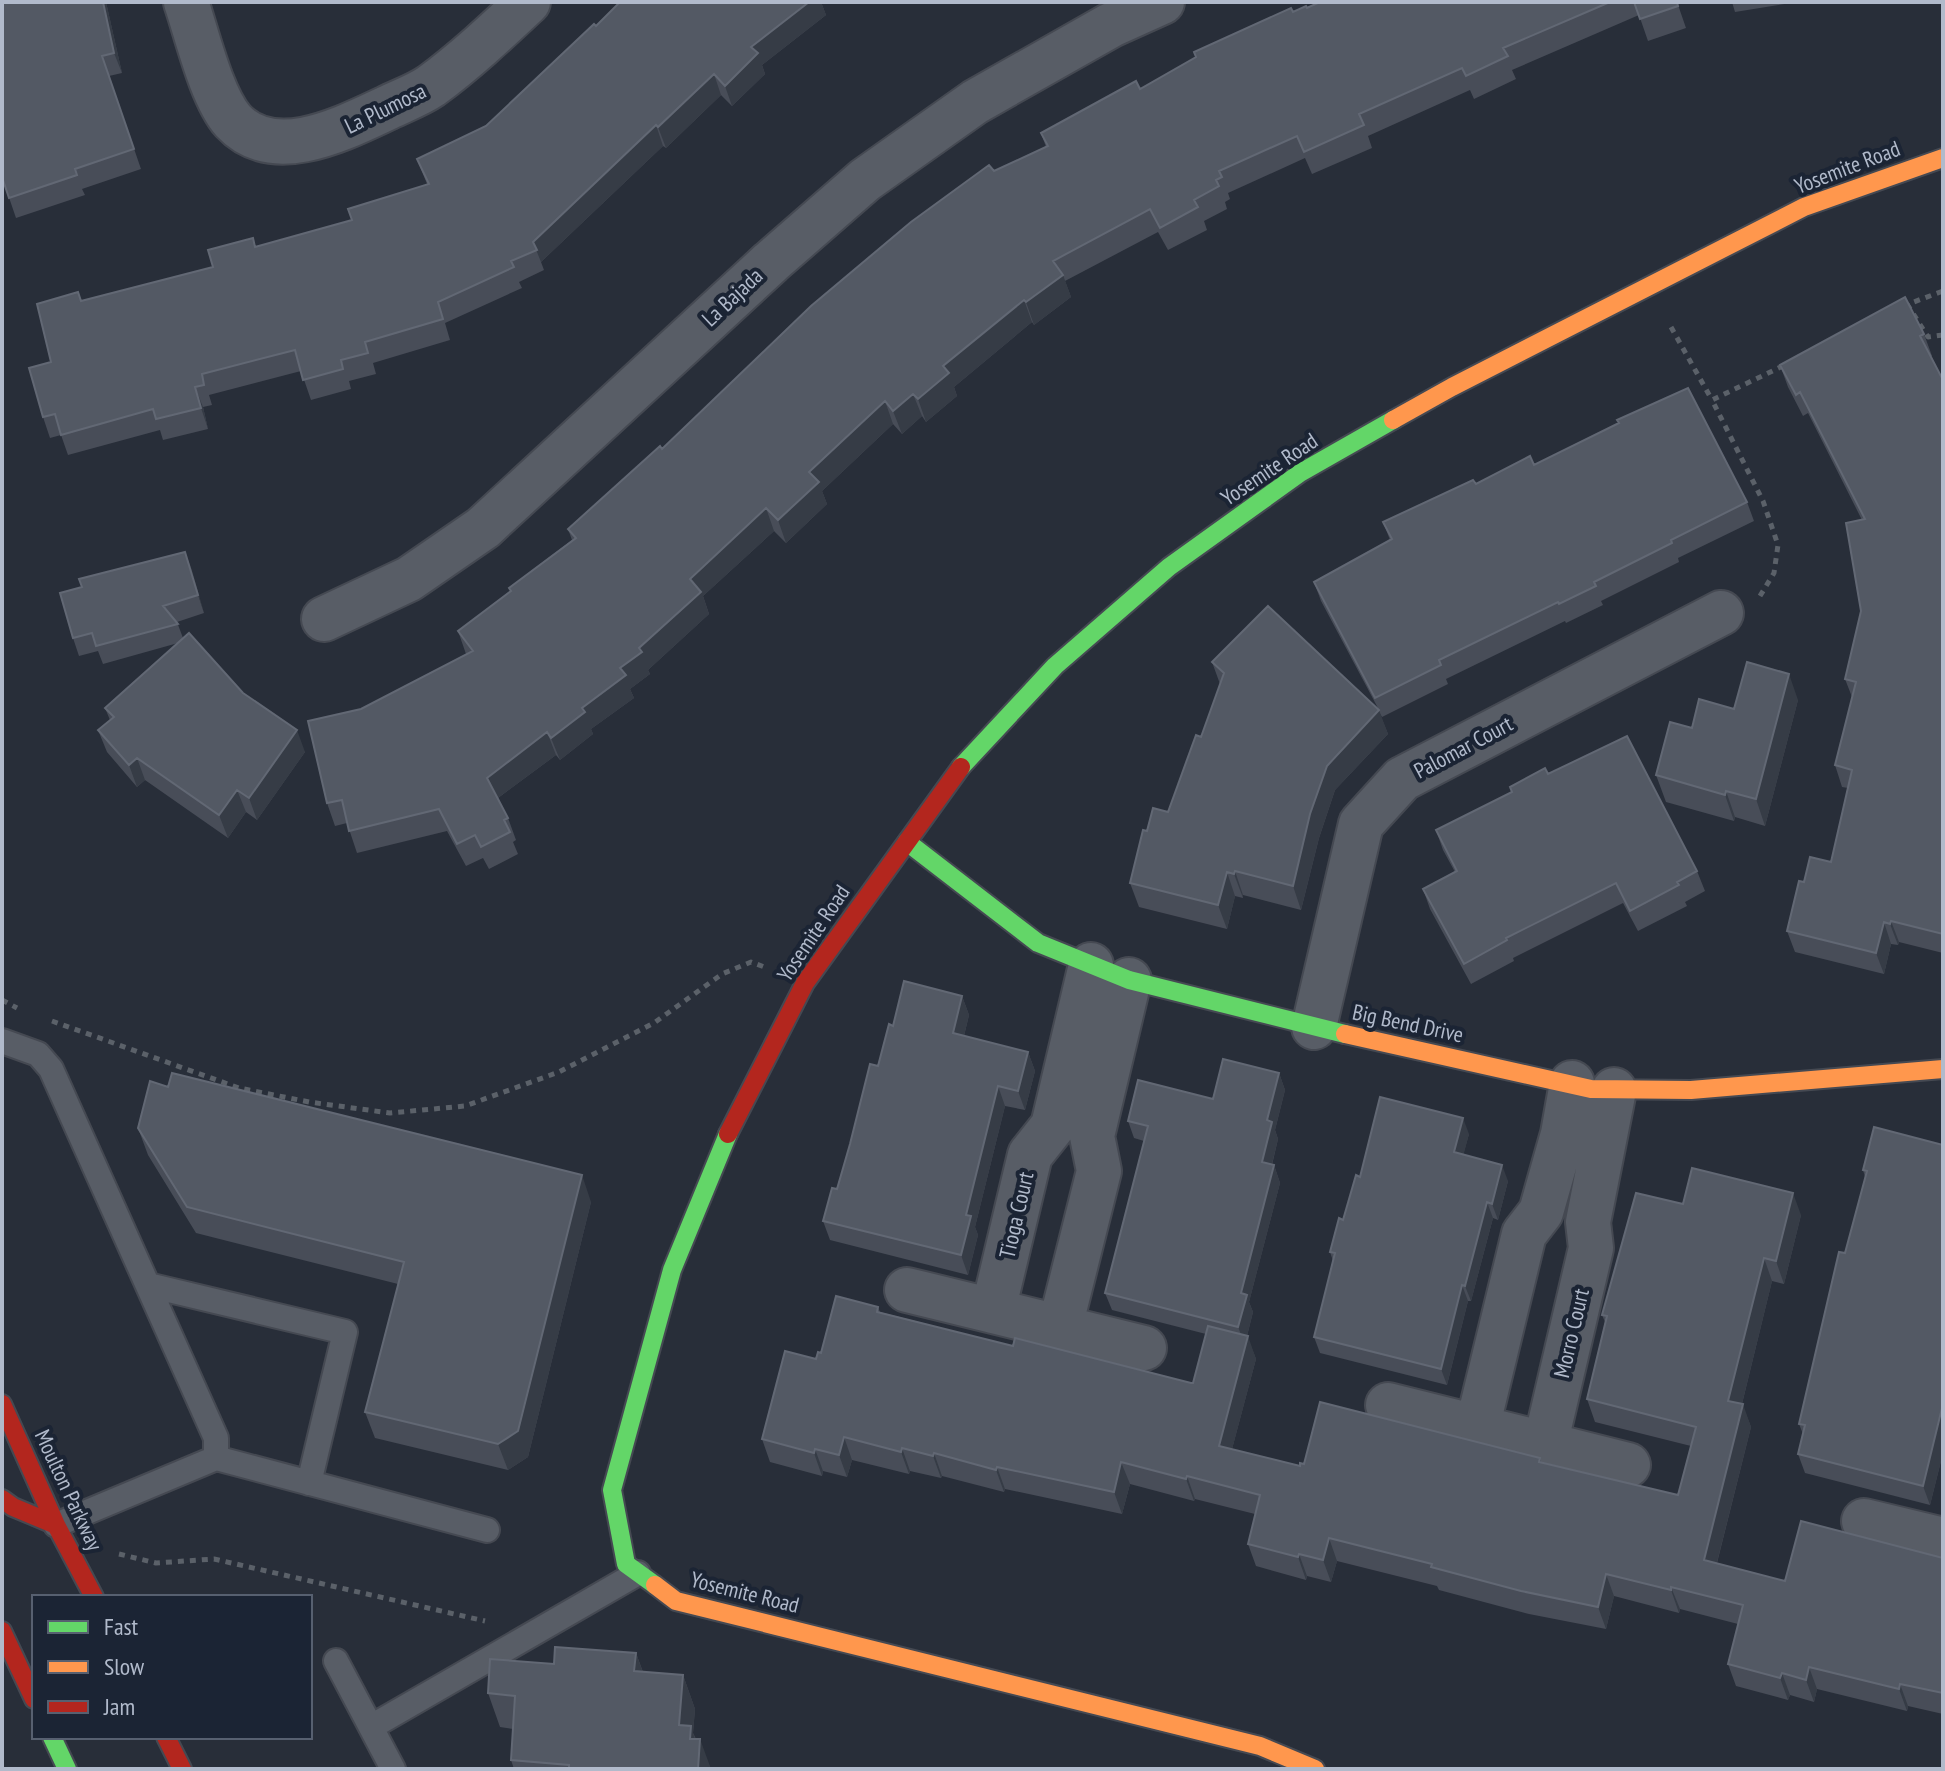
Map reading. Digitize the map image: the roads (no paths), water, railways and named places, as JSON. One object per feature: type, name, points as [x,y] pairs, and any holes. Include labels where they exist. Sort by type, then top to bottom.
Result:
[{"type":"street","name":"La Plumosa","points":[[186,2],[218,97],[234,122],[261,138],[298,141],[333,133],[428,88],[528,2]]},
{"type":"street","name":"La Bajada","points":[[324,619],[409,579],[483,528],[771,262],[865,180],[975,102],[1111,25],[1162,2]]},
{"type":"street","name":"Yosemite Road","points":[[1315,1769],[1260,1746],[676,1601],[626,1564],[612,1490],[672,1270],[733,1121],[805,983],[950,779],[1055,666],[1169,567],[1300,473],[1452,387],[1804,207],[1943,158]]},
{"type":"street","name":"Palomar Court","points":[[1314,1027],[1361,824],[1402,779],[1721,613]]},
{"type":"street","name":"Big Bend Drive","points":[[907,842],[1038,943],[1110,973],[1314,1027],[1591,1089],[1691,1090],[1943,1069]]},
{"type":"street","name":"Tioga Court","points":[[993,1311],[1030,1155],[1072,1131],[1110,973]]},
{"type":"street","points":[[1477,1428],[1524,1234],[1541,1212],[1563,1134],[1572,1083]]},
{"type":"street","name":"Morro Court","points":[[1545,1445],[1591,1248],[1588,1222],[1614,1090]]},
{"type":"street","name":"Tioga Court","points":[[1060,1327],[1099,1171],[1072,1131]]},
{"type":"street","points":[[1541,1212],[1588,1222]]},
{"type":"street","points":[[907,1290],[1144,1348]]},
{"type":"street","name":"Moulton Parkway","points":[[2,1404],[60,1532],[93,1595]]},
{"type":"street","points":[[1388,1405],[1628,1465]]},
{"type":"street","points":[[2,1499],[60,1532]]},
{"type":"street","points":[[1864,1521],[1943,1540]]},
{"type":"street","points":[[2,1631],[32,1695]]},
{"type":"street","points":[[53,1739],[67,1769]]},
{"type":"street","points":[[167,1739],[182,1769]]},
{"type":"lane","points":[[2,1041],[38,1054],[51,1069],[216,1438],[216,1458]]},
{"type":"lane","points":[[148,1285],[345,1332],[309,1483]]},
{"type":"lane","points":[[60,1532],[216,1458],[487,1530]]},
{"type":"lane","points":[[371,1727],[638,1573]]},
{"type":"lane","points":[[336,1661],[393,1769]]}]
